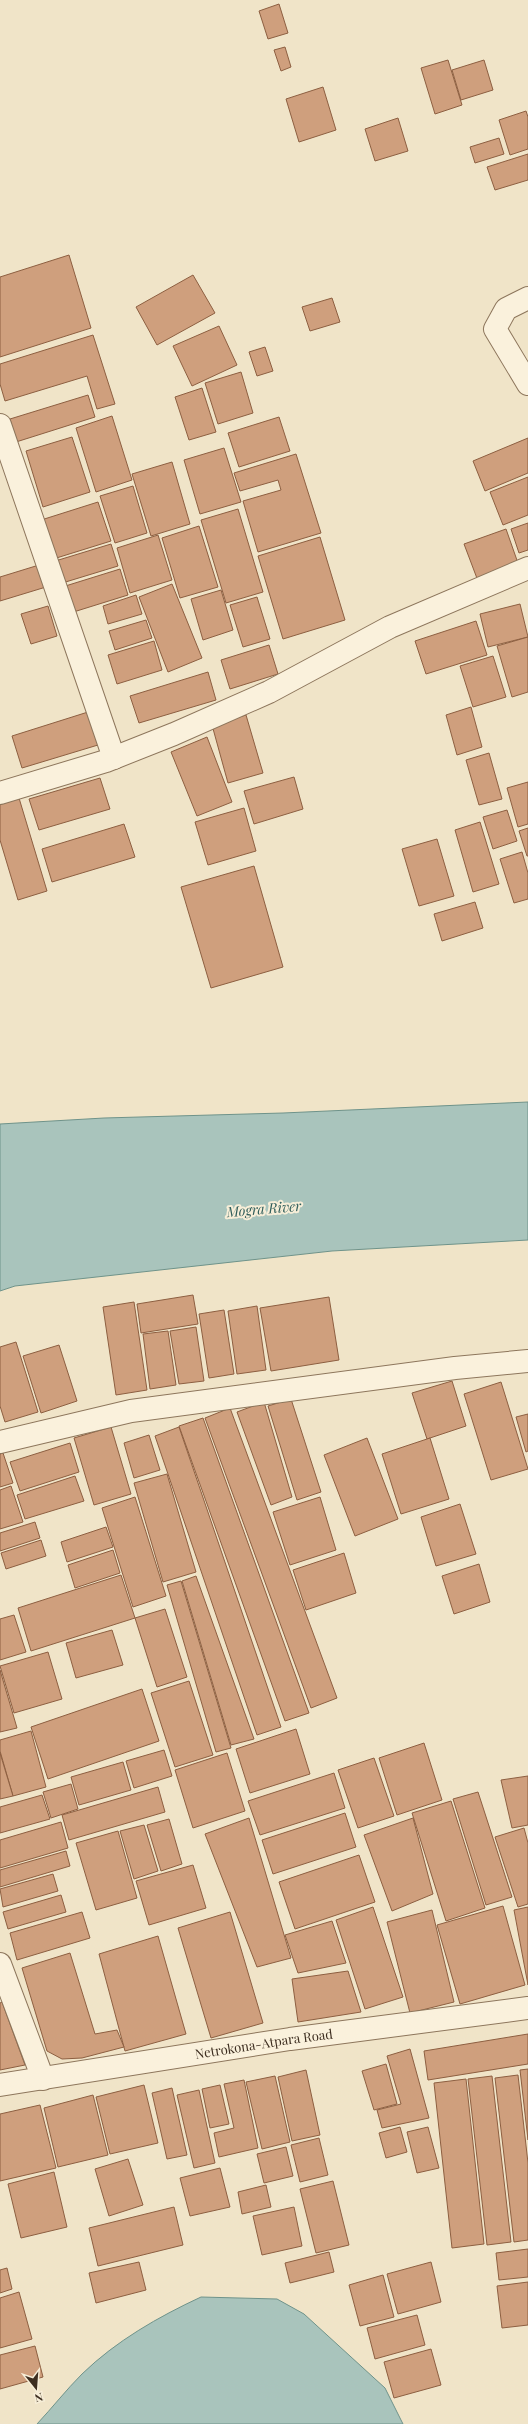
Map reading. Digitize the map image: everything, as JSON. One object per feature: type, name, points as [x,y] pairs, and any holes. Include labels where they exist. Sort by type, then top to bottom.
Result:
[{"type":"street","points":[[528,298],[506,309],[495,329],[528,384]]},
{"type":"street","points":[[0,425],[114,758]]},
{"type":"street","points":[[0,793],[114,758],[174,734],[269,692],[390,626],[528,568]]},
{"type":"street","points":[[0,1442],[131,1412],[455,1368],[528,1361]]},
{"type":"street","points":[[0,1964],[43,2079]]},
{"type":"street","name":"Netrokona-Atpara Road","points":[[0,2085],[290,2040],[528,2008]]},
{"type":"water","name":"Mogra River","points":[[528,1102],[528,1240],[332,1251],[15,1286],[0,1291],[0,1124],[104,1118],[283,1113]]},
{"type":"water","points":[[201,2297],[277,2299],[304,2314],[385,2388],[403,2424],[37,2424],[82,2374],[123,2340],[153,2321]]},
{"type":"building","points":[[279,4],[288,33],[268,39],[259,11]]},
{"type":"building","points":[[285,47],[291,67],[281,71],[274,50]]},
{"type":"building","points":[[448,60],[462,105],[435,114],[421,68]]},
{"type":"building","points":[[484,60],[493,90],[461,100],[452,70]]},
{"type":"building","points":[[323,87],[336,130],[299,142],[286,99]]},
{"type":"building","points":[[526,111],[528,117],[528,149],[510,155],[499,120]]},
{"type":"building","points":[[398,118],[408,151],[375,161],[365,129]]},
{"type":"building","points":[[499,138],[504,154],[475,163],[470,147]]},
{"type":"building","points":[[528,154],[528,180],[495,190],[487,167]]},
{"type":"building","points":[[69,255],[91,328],[0,357],[0,277]]},
{"type":"building","points":[[193,275],[215,313],[157,345],[136,307]]},
{"type":"building","points":[[332,298],[340,322],[310,331],[302,307]]},
{"type":"building","points":[[219,326],[237,365],[192,386],[173,346]]},
{"type":"building","points":[[93,335],[115,404],[97,409],[87,376],[5,401],[0,384],[0,364]]},
{"type":"building","points":[[265,347],[273,371],[257,376],[249,352]]},
{"type":"building","points":[[241,372],[253,413],[218,424],[205,383]]},
{"type":"building","points":[[202,388],[216,432],[189,440],[175,397]]},
{"type":"building","points":[[88,395],[95,417],[16,442],[10,419]]},
{"type":"building","points":[[112,416],[132,480],[96,492],[76,428]]},
{"type":"building","points":[[279,417],[290,451],[239,467],[228,433]]},
{"type":"building","points":[[72,437],[90,492],[43,507],[26,451]]},
{"type":"building","points":[[528,438],[528,473],[485,491],[473,461]]},
{"type":"building","points":[[224,448],[241,502],[200,514],[184,460]]},
{"type":"building","points":[[296,454],[321,533],[258,552],[243,501],[281,490],[278,480],[240,491],[234,473]]},
{"type":"building","points":[[172,462],[190,524],[151,536],[132,474]]},
{"type":"building","points":[[528,477],[528,515],[503,525],[490,492]]},
{"type":"building","points":[[133,486],[147,533],[115,543],[100,496]]},
{"type":"building","points":[[98,502],[111,541],[50,560],[38,521]]},
{"type":"building","points":[[238,509],[263,592],[226,603],[201,520]]},
{"type":"building","points":[[528,523],[528,550],[519,553],[511,529]]},
{"type":"building","points":[[199,526],[218,587],[180,598],[162,538]]},
{"type":"building","points":[[506,529],[519,566],[478,581],[464,544]]},
{"type":"building","points":[[158,535],[172,580],[130,593],[117,548]]},
{"type":"building","points":[[320,537],[345,620],[283,639],[258,556]]},
{"type":"building","points":[[111,544],[118,566],[59,584],[52,562]]},
{"type":"building","points":[[39,565],[46,587],[0,601],[0,577]]},
{"type":"building","points":[[120,569],[128,595],[67,614],[59,588]]},
{"type":"building","points":[[172,584],[202,658],[168,672],[139,597]]},
{"type":"building","points":[[221,590],[233,630],[203,640],[191,599]]},
{"type":"building","points":[[136,595],[142,614],[108,624],[103,606]]},
{"type":"building","points":[[257,597],[270,639],[243,647],[230,605]]},
{"type":"building","points":[[520,604],[528,637],[488,647],[480,614]]},
{"type":"building","points":[[48,606],[57,636],[31,644],[21,614]]},
{"type":"building","points":[[146,620],[152,638],[115,650],[109,631]]},
{"type":"building","points":[[476,621],[487,655],[426,674],[415,641]]},
{"type":"building","points":[[528,637],[528,692],[512,697],[497,646]]},
{"type":"building","points":[[154,641],[162,670],[117,684],[108,655]]},
{"type":"building","points":[[269,645],[278,674],[230,689],[221,660]]},
{"type":"building","points":[[493,656],[506,697],[473,707],[460,666]]},
{"type":"building","points":[[208,672],[216,700],[139,723],[130,696]]},
{"type":"building","points":[[471,707],[482,747],[457,755],[446,715]]},
{"type":"building","points":[[88,712],[98,745],[22,768],[12,736]]},
{"type":"building","points":[[246,715],[263,773],[228,783],[212,725]]},
{"type":"building","points":[[207,737],[232,802],[197,816],[171,752]]},
{"type":"building","points":[[489,753],[502,799],[479,805],[466,760]]},
{"type":"building","points":[[294,777],[303,809],[254,824],[244,791]]},
{"type":"building","points":[[100,778],[110,809],[39,830],[29,799]]},
{"type":"building","points":[[528,782],[528,824],[518,827],[507,788]]},
{"type":"building","points":[[19,798],[47,891],[18,900],[0,840],[0,804]]},
{"type":"building","points":[[244,808],[256,851],[208,865],[195,822]]},
{"type":"building","points":[[507,810],[517,841],[493,849],[483,817]]},
{"type":"building","points":[[480,822],[499,884],[473,892],[455,830]]},
{"type":"building","points":[[124,824],[135,857],[52,882],[42,849]]},
{"type":"building","points":[[528,828],[528,856],[527,856],[519,831]]},
{"type":"building","points":[[437,839],[454,896],[419,906],[402,849]]},
{"type":"building","points":[[522,852],[528,873],[528,899],[514,903],[500,859]]},
{"type":"building","points":[[254,866],[283,967],[211,988],[181,887]]},
{"type":"building","points":[[475,902],[483,928],[442,941],[434,914]]},
{"type":"building","points":[[193,1295],[198,1324],[141,1333],[137,1304]]},
{"type":"building","points":[[329,1297],[339,1360],[271,1371],[260,1308]]},
{"type":"building","points":[[134,1302],[147,1390],[116,1395],[103,1307]]},
{"type":"building","points":[[257,1306],[266,1370],[237,1374],[228,1311]]},
{"type":"building","points":[[224,1310],[234,1374],[209,1378],[199,1314]]},
{"type":"building","points":[[196,1327],[204,1381],[179,1384],[170,1331]]},
{"type":"building","points":[[168,1331],[176,1385],[150,1389],[143,1334]]},
{"type":"building","points":[[16,1342],[38,1412],[5,1422],[0,1406],[0,1347]]},
{"type":"building","points":[[59,1345],[77,1401],[41,1413],[23,1356]]},
{"type":"building","points":[[452,1381],[466,1426],[427,1439],[412,1393]]},
{"type":"building","points":[[501,1382],[528,1469],[491,1480],[464,1394]]},
{"type":"building","points":[[291,1399],[321,1492],[297,1500],[268,1406]]},
{"type":"building","points":[[264,1402],[292,1497],[271,1505],[237,1412]]},
{"type":"building","points":[[230,1408],[337,1698],[311,1708],[205,1418]]},
{"type":"building","points":[[528,1414],[528,1451],[526,1452],[516,1417]]},
{"type":"building","points":[[203,1418],[309,1713],[285,1721],[179,1426]]},
{"type":"building","points":[[111,1427],[131,1494],[94,1505],[74,1438]]},
{"type":"building","points":[[179,1427],[281,1727],[257,1735],[155,1436]]},
{"type":"building","points":[[149,1435],[160,1470],[134,1478],[124,1443]]},
{"type":"building","points":[[367,1438],[398,1519],[355,1536],[324,1455]]},
{"type":"building","points":[[430,1438],[449,1499],[401,1514],[382,1454]]},
{"type":"building","points":[[70,1443],[79,1472],[20,1491],[10,1462]]},
{"type":"building","points":[[3,1453],[13,1483],[0,1487],[0,1454]]},
{"type":"building","points":[[167,1474],[196,1572],[163,1582],[134,1483]]},
{"type":"building","points":[[75,1476],[84,1501],[25,1519],[17,1495]]},
{"type":"building","points":[[11,1486],[23,1522],[0,1529],[0,1490]]},
{"type":"building","points":[[135,1497],[166,1596],[133,1607],[102,1508]]},
{"type":"building","points":[[320,1497],[336,1550],[290,1565],[273,1512]]},
{"type":"building","points":[[460,1504],[476,1554],[436,1566],[421,1517]]},
{"type":"building","points":[[35,1522],[40,1538],[0,1551],[0,1533]]},
{"type":"building","points":[[106,1527],[113,1547],[67,1562],[61,1542]]},
{"type":"building","points":[[41,1540],[46,1556],[6,1569],[1,1553]]},
{"type":"building","points":[[113,1550],[120,1573],[75,1588],[68,1565]]},
{"type":"building","points":[[344,1553],[356,1593],[306,1610],[293,1570]]},
{"type":"building","points":[[479,1564],[490,1602],[454,1614],[442,1576]]},
{"type":"building","points":[[121,1575],[135,1618],[31,1651],[18,1608]]},
{"type":"building","points":[[196,1576],[254,1739],[231,1745],[182,1581]]},
{"type":"building","points":[[181,1581],[231,1748],[216,1752],[167,1585]]},
{"type":"building","points":[[165,1609],[187,1677],[157,1687],[135,1618]]},
{"type":"building","points":[[14,1615],[26,1652],[0,1660],[0,1619]]},
{"type":"building","points":[[112,1630],[123,1665],[76,1678],[66,1643]]},
{"type":"building","points":[[48,1652],[62,1699],[14,1713],[0,1666]]},
{"type":"building","points":[[0,1670],[17,1728],[0,1732]]},
{"type":"building","points":[[189,1681],[213,1755],[175,1767],[151,1693]]},
{"type":"building","points":[[142,1689],[159,1741],[48,1779],[31,1727]]},
{"type":"building","points":[[296,1729],[310,1774],[250,1793],[236,1749]]},
{"type":"building","points":[[31,1731],[46,1787],[13,1796],[0,1751],[0,1740]]},
{"type":"building","points":[[424,1743],[442,1800],[397,1815],[379,1758]]},
{"type":"building","points":[[164,1750],[172,1776],[134,1788],[126,1761]]},
{"type":"building","points":[[0,1753],[13,1796],[0,1799]]},
{"type":"building","points":[[227,1753],[245,1811],[193,1828],[175,1770]]},
{"type":"building","points":[[374,1758],[394,1816],[358,1828],[338,1770]]},
{"type":"building","points":[[123,1762],[131,1790],[79,1805],[71,1777]]},
{"type":"building","points":[[334,1773],[345,1808],[260,1835],[248,1801]]},
{"type":"building","points":[[528,1776],[528,1825],[512,1828],[501,1780]]},
{"type":"building","points":[[71,1784],[78,1809],[51,1818],[43,1792]]},
{"type":"building","points":[[158,1787],[165,1812],[69,1840],[62,1815]]},
{"type":"building","points":[[478,1792],[512,1897],[486,1905],[453,1799]]},
{"type":"building","points":[[42,1795],[50,1819],[0,1833],[0,1807]]},
{"type":"building","points":[[451,1801],[485,1908],[446,1921],[412,1813]]},
{"type":"building","points":[[345,1813],[356,1847],[273,1874],[262,1840]]},
{"type":"building","points":[[249,1818],[291,1958],[257,1967],[205,1834]]},
{"type":"building","points":[[413,1818],[433,1894],[392,1911],[364,1835]]},
{"type":"building","points":[[169,1819],[182,1864],[161,1871],[147,1825]]},
{"type":"building","points":[[61,1822],[68,1848],[0,1868],[0,1840]]},
{"type":"building","points":[[144,1825],[158,1871],[134,1879],[120,1831]]},
{"type":"building","points":[[524,1828],[528,1843],[528,1904],[518,1907],[495,1837]]},
{"type":"building","points":[[118,1831],[137,1898],[96,1910],[76,1843]]},
{"type":"building","points":[[66,1851],[70,1866],[0,1887],[0,1870]]},
{"type":"building","points":[[359,1855],[375,1902],[295,1929],[279,1882]]},
{"type":"building","points":[[193,1865],[206,1908],[149,1925],[136,1881]]},
{"type":"building","points":[[53,1874],[58,1891],[3,1907],[0,1889]]},
{"type":"building","points":[[61,1895],[66,1912],[8,1929],[3,1912]]},
{"type":"building","points":[[503,1906],[525,1985],[460,2004],[437,1925]]},
{"type":"building","points":[[373,1907],[403,1997],[365,2009],[336,1920]]},
{"type":"building","points":[[528,1907],[528,1985],[514,1910]]},
{"type":"building","points":[[432,1910],[454,2002],[410,2013],[387,1922]]},
{"type":"building","points":[[82,1912],[90,1938],[17,1960],[10,1933]]},
{"type":"building","points":[[230,1912],[263,2023],[211,2038],[178,1928]]},
{"type":"building","points":[[332,1921],[346,1963],[298,1973],[285,1935]]},
{"type":"building","points":[[158,1936],[186,2034],[125,2051],[99,1954]]},
{"type":"building","points":[[70,1953],[95,2034],[117,2030],[124,2047],[82,2058],[62,2059],[47,2051],[22,1968]]},
{"type":"building","points":[[348,1971],[361,2012],[298,2022],[292,1979]]},
{"type":"building","points":[[2,2002],[25,2065],[0,2070],[0,2003]]},
{"type":"building","points":[[528,2034],[528,2064],[428,2080],[424,2051]]},
{"type":"building","points":[[410,2049],[429,2118],[382,2128],[377,2110],[401,2104],[387,2056]]},
{"type":"building","points":[[386,2064],[397,2104],[374,2110],[362,2071]]},
{"type":"building","points":[[528,2069],[528,2140],[520,2070]]},
{"type":"building","points":[[306,2070],[320,2135],[292,2141],[278,2077]]},
{"type":"building","points":[[518,2075],[528,2163],[528,2240],[514,2242],[495,2078]]},
{"type":"building","points":[[275,2076],[290,2142],[262,2149],[246,2082]]},
{"type":"building","points":[[492,2076],[511,2242],[487,2245],[468,2079]]},
{"type":"building","points":[[466,2079],[484,2244],[452,2248],[434,2083]]},
{"type":"building","points":[[244,2080],[258,2148],[219,2157],[214,2133],[234,2128],[224,2084]]},
{"type":"building","points":[[144,2085],[158,2143],[110,2154],[96,2097]]},
{"type":"building","points":[[220,2085],[229,2124],[210,2128],[202,2089]]},
{"type":"building","points":[[172,2088],[187,2155],[167,2159],[152,2093]]},
{"type":"building","points":[[199,2090],[215,2163],[194,2168],[177,2095]]},
{"type":"building","points":[[93,2095],[108,2155],[58,2167],[44,2108]]},
{"type":"building","points":[[40,2105],[56,2168],[0,2181],[0,2114]]},
{"type":"building","points":[[400,2127],[407,2152],[386,2158],[379,2133]]},
{"type":"building","points":[[428,2127],[439,2168],[417,2173],[407,2132]]},
{"type":"building","points":[[319,2138],[328,2175],[300,2182],[291,2145]]},
{"type":"building","points":[[286,2147],[293,2176],[264,2183],[257,2154]]},
{"type":"building","points":[[128,2159],[143,2205],[109,2216],[95,2169]]},
{"type":"building","points":[[220,2168],[230,2207],[190,2216],[180,2178]]},
{"type":"building","points":[[54,2172],[67,2227],[21,2238],[8,2184]]},
{"type":"building","points":[[333,2181],[349,2245],[316,2253],[300,2189]]},
{"type":"building","points":[[266,2185],[271,2207],[242,2214],[238,2192]]},
{"type":"building","points":[[174,2207],[183,2245],[98,2266],[89,2228]]},
{"type":"building","points":[[294,2207],[302,2246],[262,2255],[253,2216]]},
{"type":"building","points":[[528,2249],[528,2277],[499,2280],[496,2253]]},
{"type":"building","points":[[329,2252],[334,2272],[290,2283],[285,2263]]},
{"type":"building","points":[[139,2262],[146,2290],[96,2303],[89,2273]]},
{"type":"building","points":[[431,2262],[441,2302],[398,2314],[387,2274]]},
{"type":"building","points":[[7,2268],[12,2289],[0,2293],[0,2270]]},
{"type":"building","points":[[383,2275],[394,2317],[360,2326],[349,2285]]},
{"type":"building","points":[[528,2282],[528,2325],[502,2328],[497,2286]]},
{"type":"building","points":[[19,2292],[32,2339],[0,2348],[0,2298]]},
{"type":"building","points":[[417,2315],[425,2345],[375,2359],[367,2328]]},
{"type":"building","points":[[35,2346],[43,2377],[0,2389],[0,2355]]},
{"type":"building","points":[[431,2349],[441,2385],[394,2398],[384,2362]]}]
